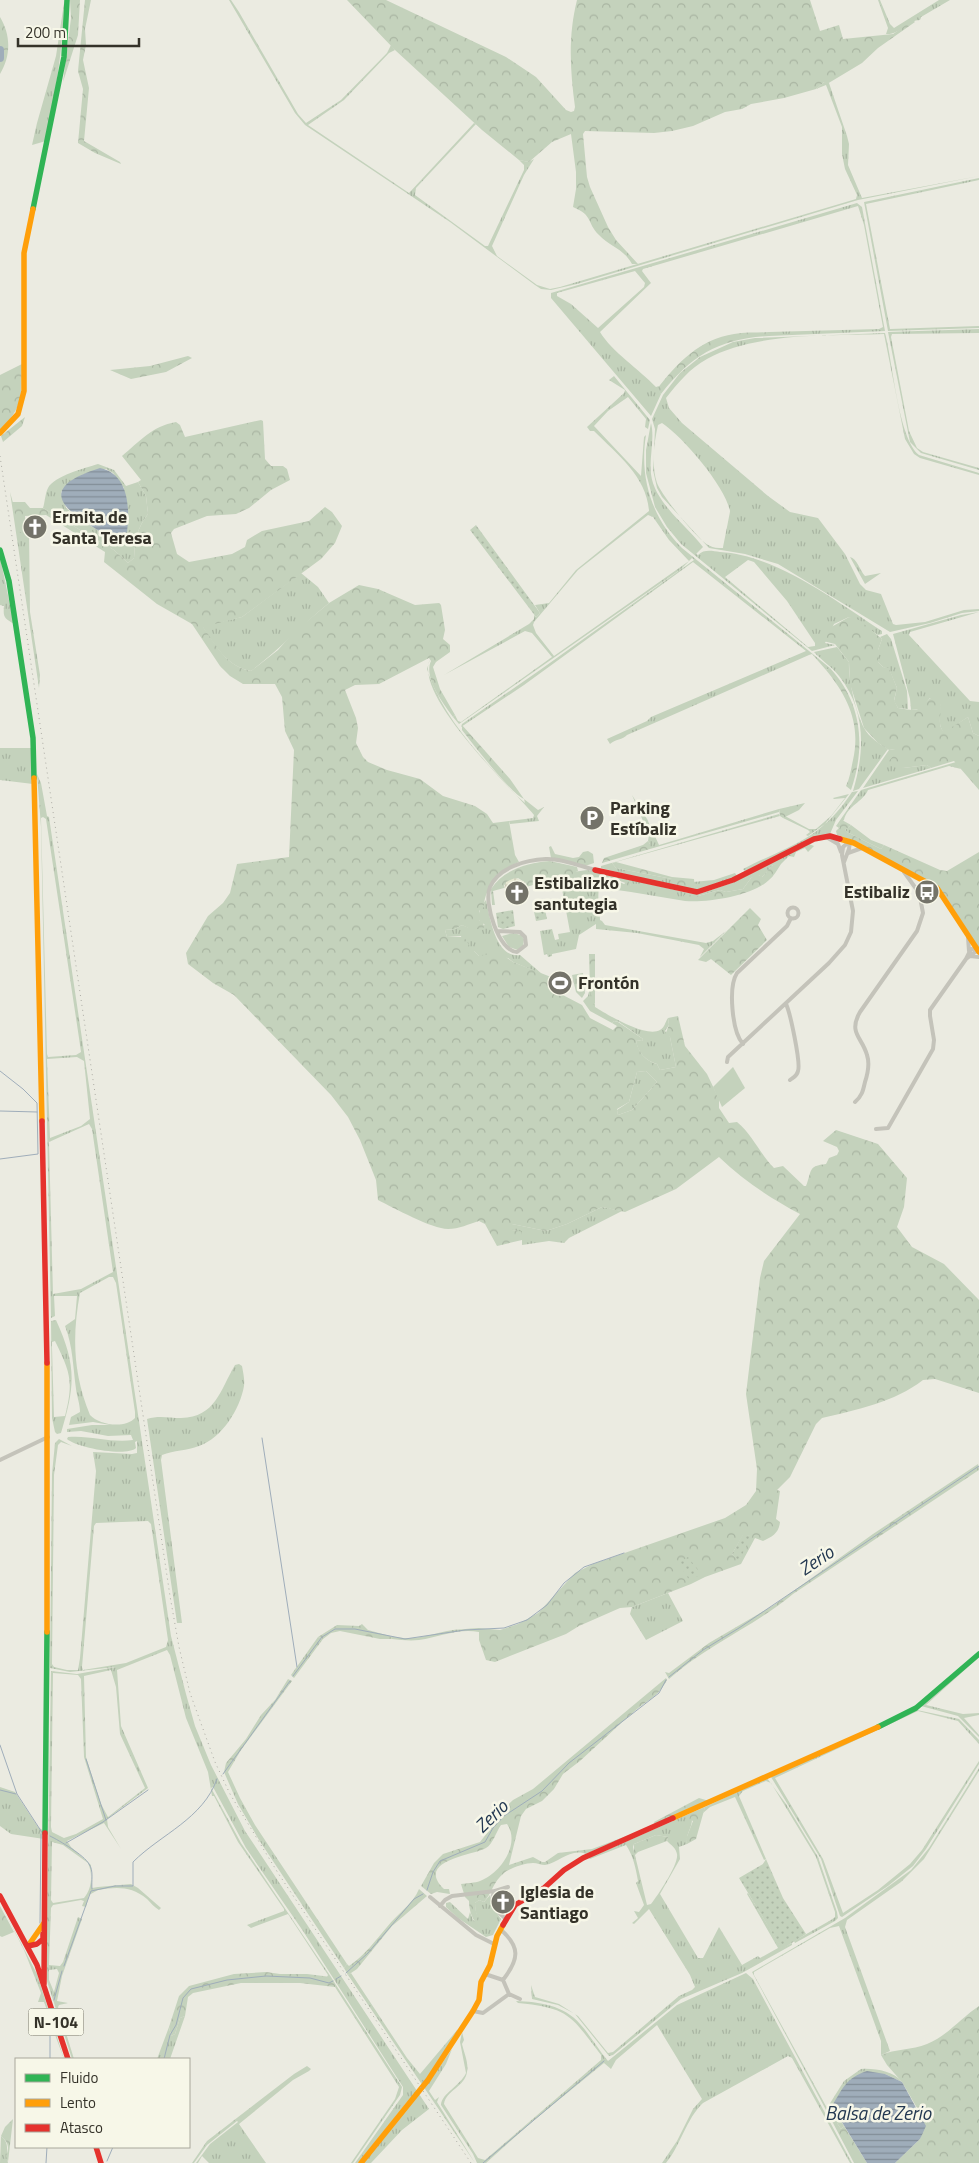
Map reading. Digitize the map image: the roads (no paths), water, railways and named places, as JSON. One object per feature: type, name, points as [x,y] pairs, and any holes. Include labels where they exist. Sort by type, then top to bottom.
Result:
[{"type":"street","points":[[2,432],[14,420],[22,401],[25,372],[24,253],[64,57],[67,0]]},
{"type":"street","points":[[0,550],[13,604],[34,754],[48,1437],[45,1918],[41,1936],[44,1984]]},
{"type":"street","points":[[727,1062],[728,1057],[841,951],[848,938],[853,925],[854,911],[842,855],[835,841],[824,837]]},
{"type":"street","points":[[497,931],[520,932],[526,940],[524,948],[517,952],[510,951],[497,931],[492,914],[489,891],[493,882],[514,865],[547,859],[697,892],[733,880],[814,839],[837,837],[867,849],[904,872],[925,881],[939,890],[978,951]]},
{"type":"street","points":[[844,864],[850,841]]},
{"type":"street","points":[[842,855],[843,847],[850,841]]},
{"type":"street","points":[[848,853],[860,848],[867,849]]},
{"type":"street","points":[[855,1102],[861,1097],[869,1065],[867,1054],[856,1033],[855,1023],[860,1012],[918,931],[922,913],[921,896],[904,872]]},
{"type":"street","points":[[921,896],[924,891],[925,881]]},
{"type":"street","points":[[918,891],[920,884],[925,881]]},
{"type":"street","points":[[924,891],[930,889],[939,890]]},
{"type":"street","points":[[743,1044],[738,1039],[736,1029],[732,991],[733,981],[737,973],[787,926],[791,918]]},
{"type":"street","points":[[968,935],[970,954]]},
{"type":"street","points":[[876,1129],[888,1128],[899,1112],[934,1044],[930,1010],[966,960],[971,949],[978,951]]},
{"type":"street","points":[[970,954],[979,957]]},
{"type":"street","points":[[786,1004],[790,1016],[799,1068],[795,1077],[790,1080]]},
{"type":"street","points":[[0,1460],[48,1437]]},
{"type":"street","points":[[361,2163],[428,2080],[473,2011],[479,2000],[481,1982],[490,1965],[494,1944],[500,1929],[515,1905],[544,1888],[564,1870],[583,1858],[909,1712],[979,1654]]},
{"type":"street","points":[[440,1906],[452,1896],[495,1891],[508,1887]]},
{"type":"street","points":[[495,1891],[493,1894],[494,1907],[506,1919]]},
{"type":"street","name":"N-104","points":[[0,1896],[28,1946],[44,1984],[68,2058]]},
{"type":"street","points":[[430,1897],[476,1935],[494,1944]]},
{"type":"street","points":[[500,1929],[507,1935],[516,1953],[514,1963],[504,1980]]},
{"type":"street","points":[[22,1935],[41,1936]]},
{"type":"street","points":[[28,1946],[41,1936]]},
{"type":"street","points":[[486,1974],[504,1980]]},
{"type":"street","points":[[504,1980],[509,1994],[520,1999]]},
{"type":"street","points":[[473,2011],[483,2013],[509,1994]]},
{"type":"street","points":[[96,2148],[101,2163]]},
{"type":"water","points":[[100,468],[110,471],[117,477],[126,493],[127,532],[113,539],[72,512],[64,504],[61,495],[65,486],[78,477]]},
{"type":"water","name":"Balsa de Zerio","points":[[867,2071],[885,2074],[902,2082],[926,2126],[920,2139],[895,2163],[867,2163],[832,2106],[850,2080]]},
{"type":"waterway","points":[[0,50],[0,58]]},
{"type":"waterway","points":[[0,1071],[37,1103],[38,1154],[0,1159]]},
{"type":"waterway","points":[[0,1111],[37,1112]]},
{"type":"waterway","points":[[262,1438],[297,1667]]},
{"type":"waterway","name":"Zerio","points":[[669,1677],[703,1650],[739,1628],[979,1466]]},
{"type":"waterway","points":[[293,1676],[322,1637],[335,1629],[355,1629],[405,1639],[465,1630],[504,1628],[527,1620],[547,1605],[564,1583],[584,1567],[624,1553]]},
{"type":"waterway","name":"Zerio","points":[[427,1890],[433,1872],[440,1861],[485,1842],[493,1828],[504,1816],[542,1791],[569,1763],[659,1693],[666,1680]]},
{"type":"waterway","points":[[223,1774],[290,1681]]},
{"type":"waterway","points":[[0,1745],[17,1794],[43,1834]]},
{"type":"waterway","points":[[86,1759],[106,1820]]},
{"type":"waterway","points":[[64,1966],[91,1891],[115,1886],[133,1886],[133,1862],[192,1815],[211,1793],[217,1779]]},
{"type":"waterway","points":[[0,1790],[16,1794]]},
{"type":"waterway","points":[[66,1843],[103,1822],[148,1790]]},
{"type":"waterway","points":[[40,1923],[41,1834]]},
{"type":"waterway","points":[[50,1836],[86,1860],[91,1867],[92,1889]]},
{"type":"waterway","name":"Zerio","points":[[346,1973],[368,1953],[414,1899],[423,1894]]},
{"type":"waterway","points":[[54,2000],[62,1971]]},
{"type":"waterway","name":"Zerio","points":[[164,2058],[183,1998],[191,1989],[227,1980],[266,1976],[310,1978],[329,1983],[333,1981]]},
{"type":"waterway","name":"Zerio","points":[[336,1979],[341,1976]]},
{"type":"waterway","points":[[50,2015],[50,2058]]},
{"type":"waterway","points":[[483,2163],[604,2061]]},
{"type":"waterway","points":[[46,2163],[47,2148]]},
{"type":"waterway","name":"Zerio","points":[[107,2161],[113,2148]]},
{"type":"railway","points":[[0,456],[170,1596],[190,1693],[215,1762],[230,1794],[278,1873],[471,2163]]},
{"type":"place","name":"Ermita de Santa Teresa","points":[[35,527]]},
{"type":"place","name":"Parking Estíbaliz","points":[[592,818]]},
{"type":"place","name":"Estibaliz","points":[[927,892]]},
{"type":"place","name":"Estibalizko santutegia","points":[[517,893]]},
{"type":"place","name":"Frontón","points":[[560,983]]},
{"type":"place","name":"Iglesia de Santiago","points":[[503,1902]]}]
